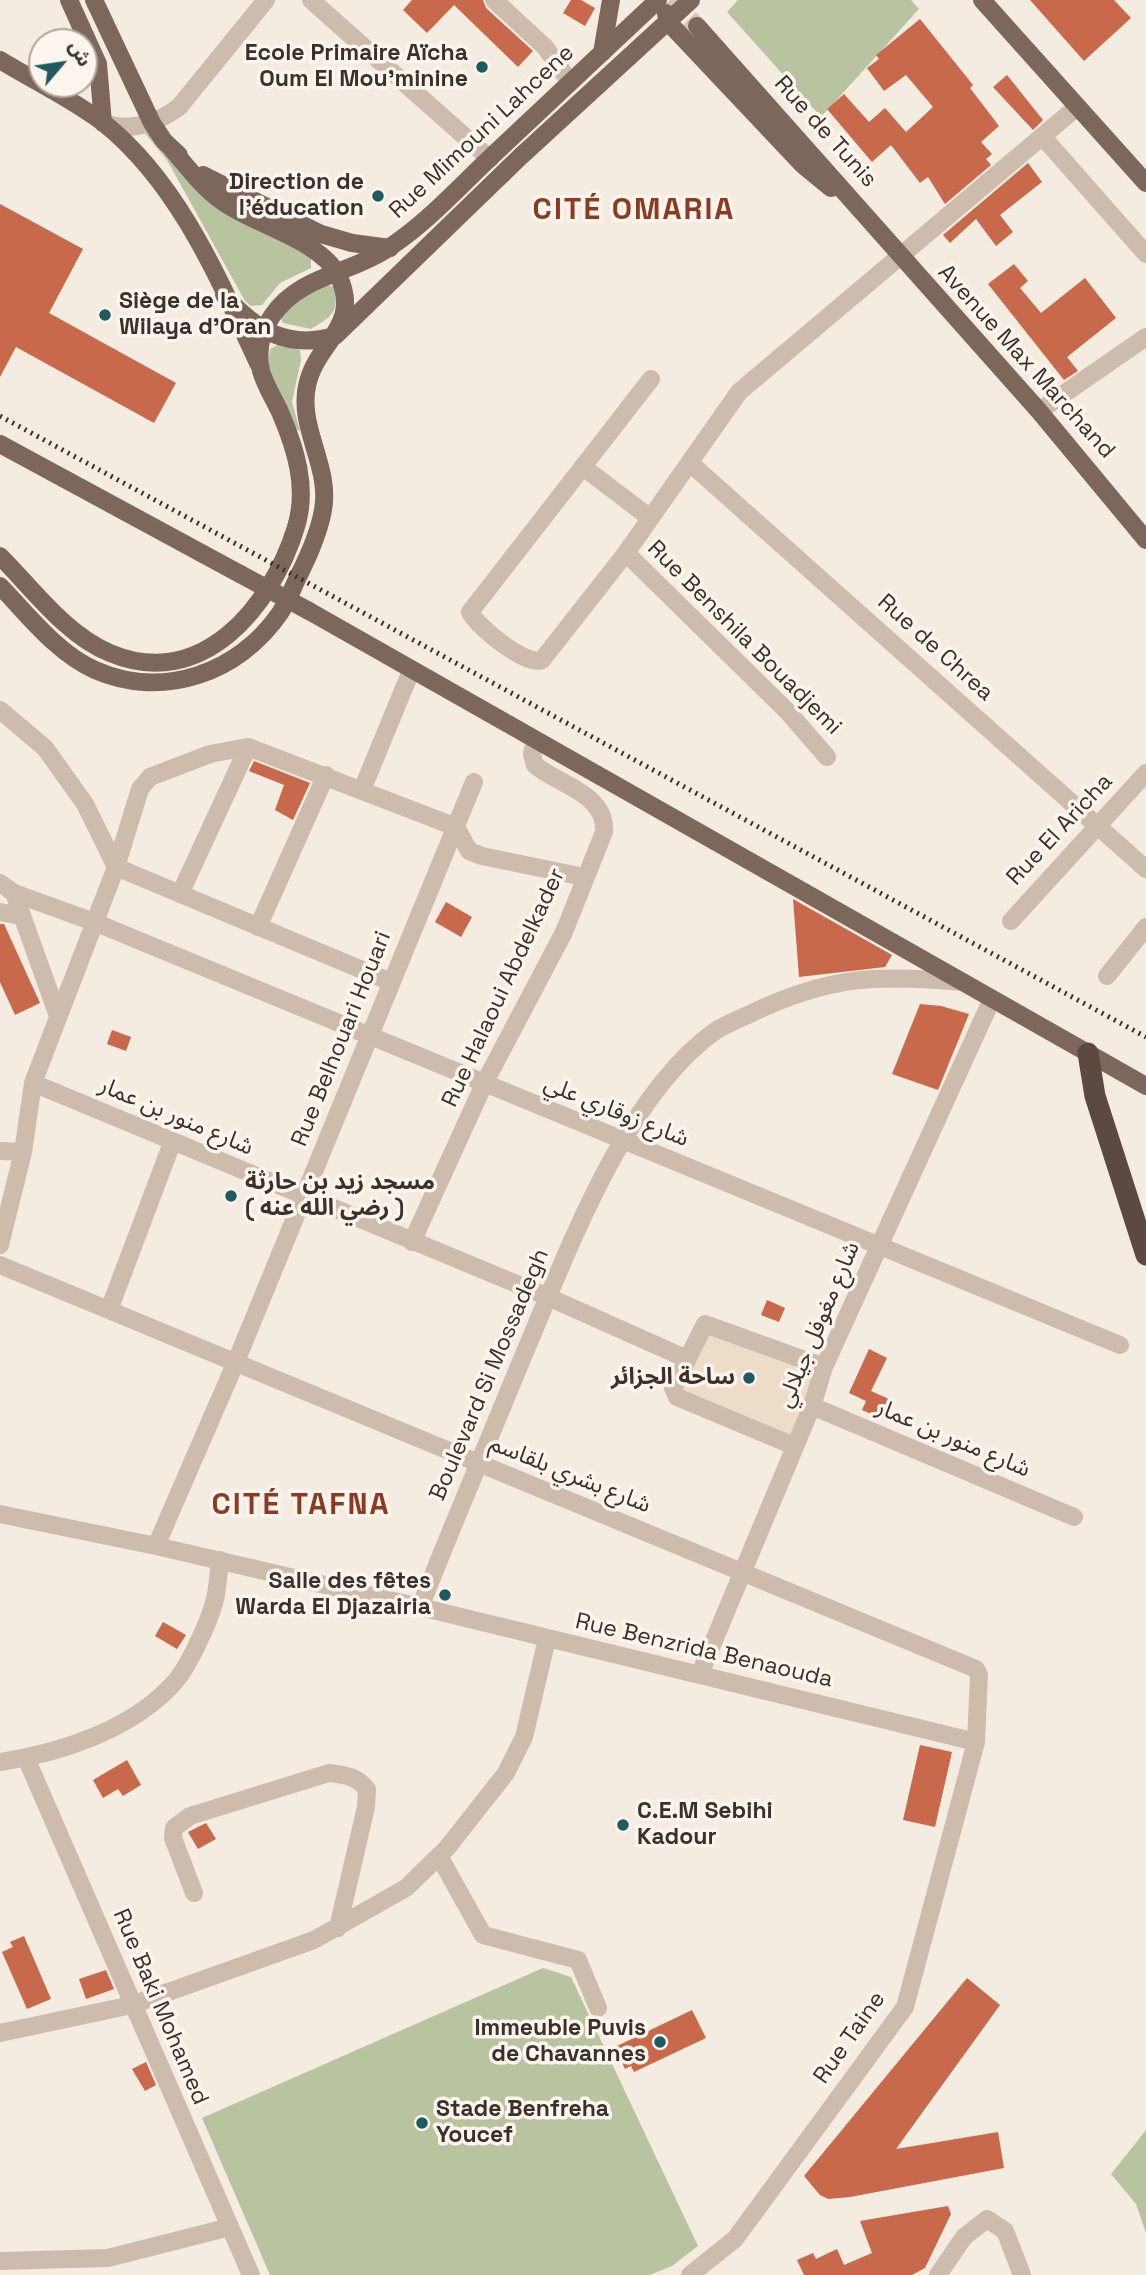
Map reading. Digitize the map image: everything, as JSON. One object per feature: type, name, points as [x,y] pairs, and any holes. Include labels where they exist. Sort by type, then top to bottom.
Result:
[{"type":"highway","points":[[1088,1053],[1094,1096],[1146,1255]]},
{"type":"main road","points":[[69,0],[98,64],[103,123]]},
{"type":"main road","points":[[0,586],[57,643],[78,660],[110,676],[149,683],[182,680],[213,670],[243,652],[282,610],[316,537],[323,511],[325,488],[306,406],[306,386],[319,357],[335,336],[344,311],[337,273],[314,250],[224,203],[204,186],[152,123],[94,0]]},
{"type":"main road","points":[[602,53],[611,0]]},
{"type":"main road","name":"Rue Mimouni Lahcene","points":[[263,331],[271,317],[293,293],[321,278],[358,266],[390,248],[438,210],[658,0]]},
{"type":"main road","points":[[668,22],[666,13],[670,0]]},
{"type":"main road","name":"Rue Mimouni Lahcene","points":[[335,336],[520,157],[691,0]]},
{"type":"main road","points":[[982,0],[1146,183]]},
{"type":"main road","name":"Rue de Tunis","points":[[668,22],[803,165],[869,218]]},
{"type":"main road","name":"Rue de Tunis","points":[[697,26],[869,218]]},
{"type":"main road","points":[[0,60],[103,123],[136,152],[163,183],[185,217],[281,414],[298,463],[302,508],[281,563],[257,604],[228,638],[209,649],[158,662],[110,653],[75,630],[0,556]]},
{"type":"main road","points":[[172,149],[209,179],[305,228],[352,243],[390,248]]},
{"type":"main road","name":"Avenue Max Marchand","points":[[869,218],[1039,411],[1146,540]]},
{"type":"main road","points":[[224,295],[263,331],[291,340],[306,341],[335,336]]},
{"type":"main road","points":[[262,372],[263,331]]},
{"type":"main road","points":[[0,444],[309,611],[1146,1086]]},
{"type":"street","points":[[103,123],[131,127],[152,123],[180,107],[266,0]]},
{"type":"street","points":[[311,0],[490,159]]},
{"type":"street","points":[[494,0],[545,47],[570,82]]},
{"type":"street","points":[[651,379],[470,612],[480,628],[537,662],[542,660],[626,553],[739,392],[899,254],[1077,107]]},
{"type":"street","points":[[1042,136],[1146,254]]},
{"type":"street","points":[[1039,411],[1146,337]]},
{"type":"street","name":"Rue de Chrea","points":[[690,463],[1146,869]]},
{"type":"street","points":[[583,467],[649,517]]},
{"type":"street","name":"Rue Benshila Bouadjemi","points":[[626,553],[788,712],[827,757]]},
{"type":"street","points":[[362,790],[411,671]]},
{"type":"street","points":[[0,710],[45,748],[85,804],[116,867],[391,982]]},
{"type":"street","name":"Rue Halaoui Abdelkader","points":[[412,1242],[484,1084],[564,932],[604,832],[605,819],[586,796],[535,765],[532,754],[535,741]]},
{"type":"street","points":[[180,894],[248,747]]},
{"type":"street","points":[[0,1245],[23,1152],[33,1083],[116,867],[140,789],[150,777],[210,754],[248,747],[456,827],[469,850],[482,856],[584,877]]},
{"type":"street","name":"Rue El Aricha","points":[[1011,921],[1146,773]]},
{"type":"street","points":[[258,927],[326,775]]},
{"type":"street","name":"Rue Belhouari Houari","points":[[156,1546],[235,1364],[474,782]]},
{"type":"street","points":[[7,888],[22,916],[58,1016]]},
{"type":"street","name":"شارع زوقاري علي","points":[[7,888],[621,1141],[880,1244],[1120,1345]]},
{"type":"street","points":[[0,912],[22,916]]},
{"type":"street","points":[[1107,976],[1146,927]]},
{"type":"street","name":"Boulevard Si Mossadegh","points":[[420,1607],[548,1297],[621,1141],[670,1074],[715,1031],[794,993],[850,979],[912,977],[963,982]]},
{"type":"street","name":"شارع مغوفل جيلالي","points":[[700,1674],[812,1406],[824,1367],[992,999]]},
{"type":"street","name":"شارع منور بن عمار","points":[[33,1083],[548,1297],[687,1359]]},
{"type":"street","points":[[109,1310],[172,1143]]},
{"type":"street","points":[[0,1151],[23,1152]]},
{"type":"street","name":"شارع بشري بلقاسم","points":[[0,1265],[478,1465],[745,1570],[972,1664],[979,1675],[976,1742]]},
{"type":"street","points":[[794,1446],[677,1397],[673,1388],[702,1326],[709,1324],[824,1367]]},
{"type":"street","name":"شارع منور بن عمار","points":[[812,1406],[1074,1517]]},
{"type":"street","points":[[0,1514],[220,1560],[420,1607]]},
{"type":"street","points":[[0,1762],[26,1758],[104,1733],[149,1704],[174,1683],[214,1603],[220,1560]]},
{"type":"street","name":"Rue Benzrida Benaouda","points":[[420,1607],[976,1742]]},
{"type":"street","points":[[0,2033],[132,2005],[314,1940],[406,1888],[439,1856],[506,1773],[524,1737],[547,1639]]},
{"type":"street","name":"Rue Taine","points":[[690,2275],[735,2239],[905,2007],[976,1742]]},
{"type":"street","name":"Rue Baki Mohamed","points":[[26,1758],[251,2275]]},
{"type":"street","points":[[194,1893],[173,1838],[174,1828],[180,1822],[190,1816],[329,1773],[348,1775],[360,1781],[367,1789],[366,1807],[338,1928]]},
{"type":"street","points":[[439,1856],[483,1935],[578,1960],[598,2008]]},
{"type":"street","points":[[938,2275],[964,2236],[987,2219],[1005,2231],[1023,2275]]},
{"type":"street","points":[[0,2261],[24,2268],[108,2258],[230,2227]]},
{"type":"green space","points":[[738,0],[911,0],[919,9],[821,117],[727,12]]},
{"type":"green space","points":[[147,130],[311,254],[311,268],[280,283],[262,305],[251,306],[245,301],[167,160],[143,131]]},
{"type":"green space","points":[[322,282],[335,288],[334,309],[329,317],[311,329],[283,323],[280,315]]},
{"type":"green space","points":[[278,345],[300,350],[301,360],[292,402],[300,431],[292,428],[268,365],[270,349]]},
{"type":"green space","name":"Stade Benfreha Youcef","points":[[543,1968],[571,1977],[698,2246],[672,2266],[650,2275],[270,2275],[202,2118]]},
{"type":"green space","points":[[1146,2130],[1146,2233],[1136,2204],[1111,2174]]},
{"type":"shaded area","name":"ساحة الجزائر","points":[[702,1327],[824,1367],[794,1446],[677,1397]]},
{"type":"building","points":[[412,0],[483,0],[486,8],[533,51],[518,67],[454,5],[427,33],[403,10]]},
{"type":"building","points":[[571,0],[581,0],[595,8],[585,26],[563,13]]},
{"type":"building","points":[[1030,0],[1114,0],[1131,18],[1084,61]]},
{"type":"building","points":[[920,19],[973,85],[970,88],[999,126],[981,142],[992,154],[986,159],[991,165],[945,204],[928,177],[920,183],[891,145],[872,162],[827,109],[844,94],[869,122],[885,108],[906,132],[933,107],[906,75],[884,91],[867,68],[879,59],[876,55]]},
{"type":"building","points":[[1007,75],[1043,120],[1033,130],[993,87]]},
{"type":"building","points":[[1028,163],[1042,182],[1000,215],[1013,232],[996,246],[976,219],[950,243],[943,235]]},
{"type":"building","points":[[0,204],[83,249],[49,313],[176,383],[154,423],[16,347],[0,377]]},
{"type":"building","points":[[1014,264],[1028,281],[1020,288],[1041,313],[1085,278],[1116,318],[1067,357],[1078,371],[1064,380],[988,284]]},
{"type":"building","points":[[254,761],[310,783],[293,820],[275,810],[284,785],[249,771]]},
{"type":"building","points":[[793,899],[892,955],[885,967],[799,977]]},
{"type":"building","points":[[446,902],[472,917],[461,937],[435,922]]},
{"type":"building","points":[[0,924],[4,924],[40,1003],[15,1015],[0,982]]},
{"type":"building","points":[[920,1004],[941,1006],[969,1014],[938,1090],[892,1074]]},
{"type":"building","points":[[112,1030],[131,1037],[126,1051],[107,1044]]},
{"type":"building","points":[[767,1300],[785,1308],[779,1322],[761,1315]]},
{"type":"building","points":[[869,1349],[887,1358],[871,1391],[891,1400],[882,1419],[862,1410],[866,1401],[849,1393]]},
{"type":"building","points":[[163,1622],[186,1635],[177,1649],[155,1636]]},
{"type":"building","points":[[920,1745],[952,1752],[935,1827],[903,1820]]},
{"type":"building","points":[[127,1760],[141,1785],[123,1796],[118,1789],[103,1798],[93,1780]]},
{"type":"building","points":[[206,1823],[216,1839],[198,1849],[188,1832]]},
{"type":"building","points":[[24,1936],[51,1999],[27,2009],[2,1952],[13,1947],[10,1942]]},
{"type":"building","points":[[106,1970],[114,1989],[86,1999],[79,1979]]},
{"type":"building","points":[[967,1978],[1000,2005],[896,2149],[998,2132],[1004,2168],[850,2197],[828,2199],[820,2195],[804,2176]]},
{"type":"building","name":"Immeuble Puvis de Chavannes","points":[[692,2010],[706,2038],[634,2072],[631,2066],[625,2069],[615,2047]]},
{"type":"building","points":[[146,2062],[156,2085],[145,2091],[132,2069]]},
{"type":"building","points":[[948,2206],[951,2214],[925,2268],[912,2275],[804,2275],[797,2260],[813,2253],[816,2259],[837,2249],[844,2265],[872,2253],[860,2221]]},
{"type":"tunnel","points":[[670,0],[697,26]]},
{"type":"railway","points":[[0,416],[1146,1037]]},
{"type":"place","name":"Ecole Primaire Aïcha Oum El Mou'minine","points":[[482,67]]},
{"type":"place","name":"Direction de l'éducation","points":[[378,196]]},
{"type":"place","name":"Siège de la Wilaya d'Oran","points":[[105,315]]},
{"type":"place","name":"مسجد زيد بن حارثة ( رضي الله عنه )","points":[[231,1196]]},
{"type":"place","name":"ساحة الجزائر","points":[[749,1378]]},
{"type":"place","name":"Salle des fêtes Warda El Djazairia","points":[[445,1595]]},
{"type":"place","name":"C.E.M Sebihi Kadour","points":[[623,1825]]},
{"type":"place","name":"Immeuble Puvis de Chavannes","points":[[660,2042]]},
{"type":"place","name":"Stade Benfreha Youcef","points":[[422,2123]]},
{"type":"district","name":"CITÉ OMARIA","points":[[634,211]]},
{"type":"district","name":"CITÉ TAFNA","points":[[301,1506]]}]
